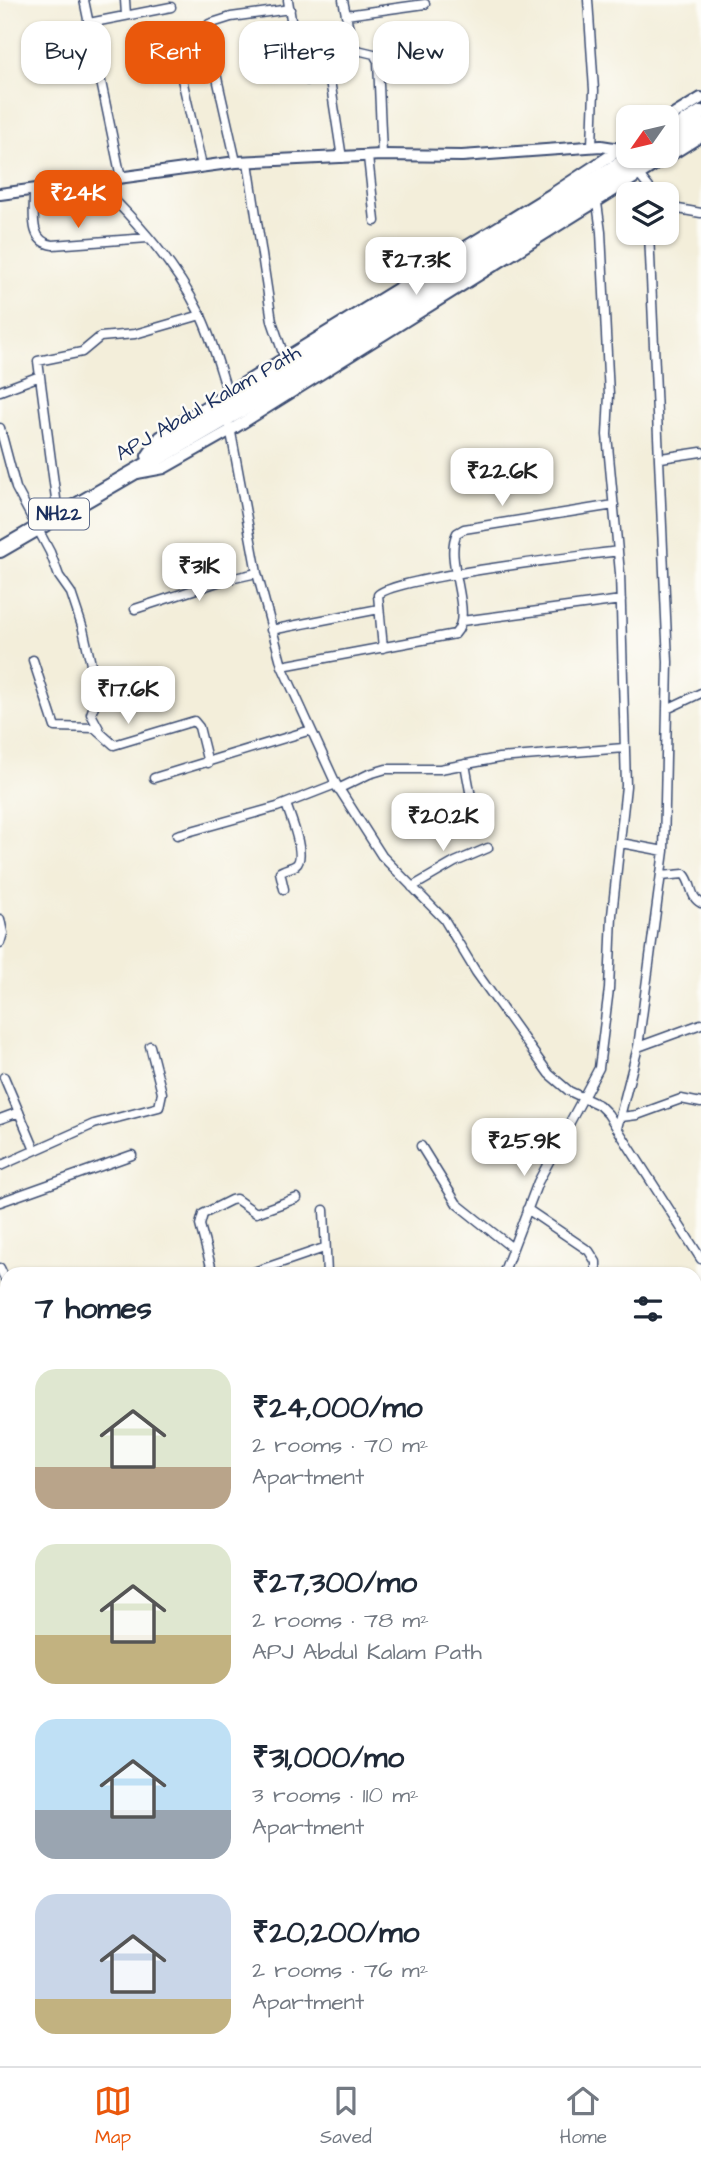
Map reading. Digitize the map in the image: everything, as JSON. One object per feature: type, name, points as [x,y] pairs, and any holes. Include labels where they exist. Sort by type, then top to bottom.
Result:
[{"type":"highway","points":[[679,127],[701,113]]},
{"type":"highway","points":[[679,139],[701,125]]},
{"type":"highway","name":"APJ Abdul Kalam Path","points":[[119,479],[136,473],[267,395],[616,168]]},
{"type":"highway","name":"APJ Abdul Kalam Path","points":[[119,479],[147,456],[227,419]]},
{"type":"highway","name":"NH22","points":[[0,550],[119,479]]},
{"type":"street","points":[[84,0],[89,21]]},
{"type":"street","points":[[125,0],[126,15]]},
{"type":"street","points":[[343,0],[354,49],[374,54],[378,61],[382,155]]},
{"type":"street","points":[[589,0],[594,90],[592,146]]},
{"type":"street","points":[[285,359],[272,321],[242,162],[206,29],[209,24],[289,4],[300,78],[307,80],[321,75],[330,80],[342,158]]},
{"type":"street","points":[[346,15],[425,4]]},
{"type":"street","points":[[98,21],[171,7]]},
{"type":"street","points":[[102,84],[121,178]]},
{"type":"street","points":[[183,84],[202,166]]},
{"type":"street","points":[[679,112],[701,99]]},
{"type":"street","name":"NH22","points":[[679,143],[701,136]]},
{"type":"street","points":[[0,194],[242,162],[382,155],[462,156],[592,146],[616,153]]},
{"type":"street","points":[[368,157],[375,221]]},
{"type":"street","name":"NH22","points":[[147,456],[160,437],[228,394],[616,167]]},
{"type":"street","name":"NH22","points":[[227,419],[597,203],[623,168]]},
{"type":"street","points":[[95,181],[148,238],[181,282],[201,315],[228,394]]},
{"type":"street","points":[[34,189],[35,227],[37,238],[42,243],[53,245],[148,238]]},
{"type":"street","points":[[505,1267],[538,1182],[584,1098],[602,1056],[612,915],[626,786],[621,600],[607,435],[609,395],[601,232],[597,203]]},
{"type":"street","points":[[679,209],[701,213]]},
{"type":"street","points":[[618,1128],[638,1047],[664,851],[667,709],[661,458],[650,245]]},
{"type":"street","points":[[58,514],[38,361],[82,352],[100,337],[135,334],[201,315]]},
{"type":"street","points":[[0,391],[40,376]]},
{"type":"street","points":[[227,419],[271,630],[282,666],[337,786],[375,846],[444,919],[476,972],[550,1074],[584,1098],[599,1105],[618,1128],[701,1259]]},
{"type":"street","points":[[0,428],[11,474],[59,576],[71,593],[83,629],[98,695],[91,714],[99,729],[114,745],[194,721],[199,727],[208,763]]},
{"type":"street","points":[[661,458],[701,452]]},
{"type":"street","points":[[282,666],[455,634],[462,621],[454,538],[464,529],[614,505]]},
{"type":"street","points":[[383,648],[378,595],[388,588],[456,574],[618,551]]},
{"type":"street","points":[[135,609],[257,573]]},
{"type":"street","points":[[462,621],[621,600]]},
{"type":"street","points":[[271,630],[379,609]]},
{"type":"street","points":[[33,660],[55,727],[99,729]]},
{"type":"street","points":[[667,709],[701,694]]},
{"type":"street","points":[[154,778],[311,730]]},
{"type":"street","points":[[177,835],[286,804],[377,771],[440,769],[499,758],[624,748]]},
{"type":"street","points":[[465,764],[473,808]]},
{"type":"street","points":[[284,889],[280,872],[295,866],[300,858],[297,837],[286,804]]},
{"type":"street","points":[[621,843],[664,851]]},
{"type":"street","points":[[412,887],[455,862],[488,848]]},
{"type":"street","points":[[661,876],[684,874],[694,897],[701,903]]},
{"type":"street","points":[[0,919],[3,933],[0,943]]},
{"type":"street","points":[[638,1047],[701,1024]]},
{"type":"street","points":[[0,1166],[94,1124],[159,1107],[162,1094],[150,1046]]},
{"type":"street","points":[[4,1077],[5,1090],[19,1112],[35,1150]]},
{"type":"street","points":[[621,1117],[636,1115],[681,1099],[701,1103]]},
{"type":"street","points":[[0,1119],[19,1112]]},
{"type":"street","points":[[421,1146],[457,1204],[511,1247]]},
{"type":"street","points":[[0,1202],[132,1154]]},
{"type":"street","points":[[211,1267],[200,1225],[204,1214],[236,1199],[256,1213],[296,1198]]},
{"type":"street","points":[[527,1209],[589,1251],[596,1267]]},
{"type":"street","points":[[324,1210],[326,1267]]},
{"type":"street","points":[[268,1267],[324,1248]]}]
